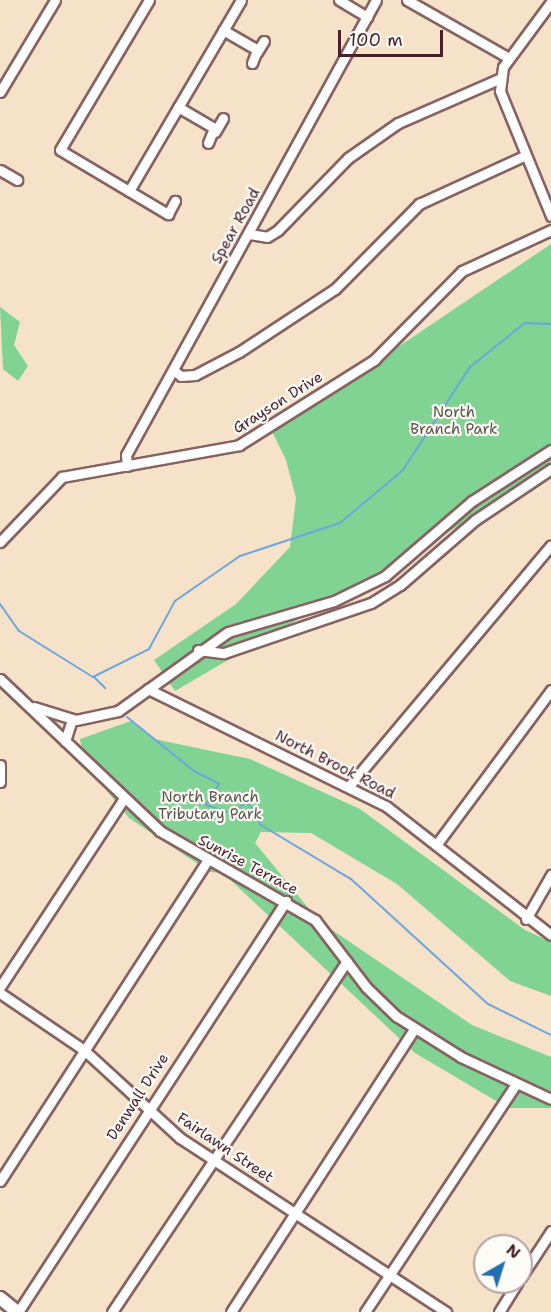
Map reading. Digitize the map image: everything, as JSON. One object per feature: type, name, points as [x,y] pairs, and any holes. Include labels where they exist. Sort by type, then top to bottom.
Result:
[{"type":"main road","points":[[0,1298],[17,1312]]},
{"type":"street","points":[[0,92],[55,0]]},
{"type":"street","points":[[149,0],[60,150],[168,214],[175,201]]},
{"type":"street","points":[[129,191],[241,0]]},
{"type":"street","points":[[339,0],[367,17]]},
{"type":"street","name":"Spear Road","points":[[128,466],[126,455],[376,0]]},
{"type":"street","points":[[407,0],[509,58]]},
{"type":"street","points":[[551,2],[509,58],[501,78],[500,91],[524,156],[551,216]]},
{"type":"street","points":[[223,30],[257,52]]},
{"type":"street","points":[[252,63],[264,41]]},
{"type":"street","points":[[249,234],[267,237],[278,230],[348,158],[398,123],[501,78]]},
{"type":"street","points":[[178,107],[215,132]]},
{"type":"street","points":[[208,143],[223,118]]},
{"type":"street","points":[[173,370],[183,377],[195,375],[238,352],[335,289],[419,204],[524,156]]},
{"type":"street","points":[[0,170],[17,180]]},
{"type":"street","name":"Grayson Drive","points":[[0,542],[21,525],[54,481],[239,445],[374,360],[462,271],[551,230]]},
{"type":"street","points":[[23,700],[72,720],[113,713],[198,650],[241,627],[334,601],[374,582],[472,501],[549,452]]},
{"type":"street","points":[[198,650],[224,653],[371,603],[400,585],[475,520],[551,469]]},
{"type":"street","points":[[349,786],[551,545]]},
{"type":"street","name":"Sunrise Terrace","points":[[0,679],[124,798],[206,862],[286,901],[326,932],[373,995],[415,1028],[515,1084],[551,1099]]},
{"type":"street","name":"North Brook Road","points":[[148,689],[349,786],[392,810],[526,919],[551,935]]},
{"type":"street","points":[[436,845],[551,690]]},
{"type":"street","points":[[65,741],[72,720]]},
{"type":"street","points":[[0,766],[0,782]]},
{"type":"street","points":[[0,987],[124,798]]},
{"type":"street","points":[[0,1181],[206,862]]},
{"type":"street","points":[[526,919],[551,875]]},
{"type":"street","name":"Denwall Drive","points":[[17,1312],[147,1110],[286,901]]},
{"type":"street","points":[[112,1312],[347,962]]},
{"type":"street","name":"Fairlawn Street","points":[[0,993],[84,1050],[147,1110],[214,1160],[446,1312]]},
{"type":"street","points":[[231,1312],[415,1028]]},
{"type":"street","points":[[365,1312],[515,1084]]},
{"type":"street","points":[[533,1259],[551,1231]]},
{"type":"street","points":[[499,1312],[510,1294]]},
{"type":"green space","name":"North Branch Park","points":[[551,244],[551,472],[175,691],[154,660],[236,604],[290,547],[296,498],[286,460],[268,423],[288,412],[294,417]]},
{"type":"green space","points":[[0,307],[20,322],[14,345],[28,366],[18,381],[3,369]]},
{"type":"green space","name":"North Branch Tributary Park","points":[[131,721],[154,739],[250,759],[360,809],[525,930],[551,942],[551,996],[510,981],[397,884],[311,833],[261,832],[255,843],[319,921],[472,1025],[551,1057],[551,1108],[508,1108],[415,1053],[223,873],[210,872],[129,818],[85,764],[80,739]]},
{"type":"waterway","points":[[0,604],[19,631],[93,677],[149,649],[175,601],[240,556],[340,523],[403,470],[470,367],[525,323],[551,324]]},
{"type":"waterway","points":[[94,677],[105,688]]},
{"type":"waterway","points":[[127,717],[194,771],[219,784],[206,805],[233,814],[247,800],[261,825],[351,879],[488,1004],[551,1035]]}]
